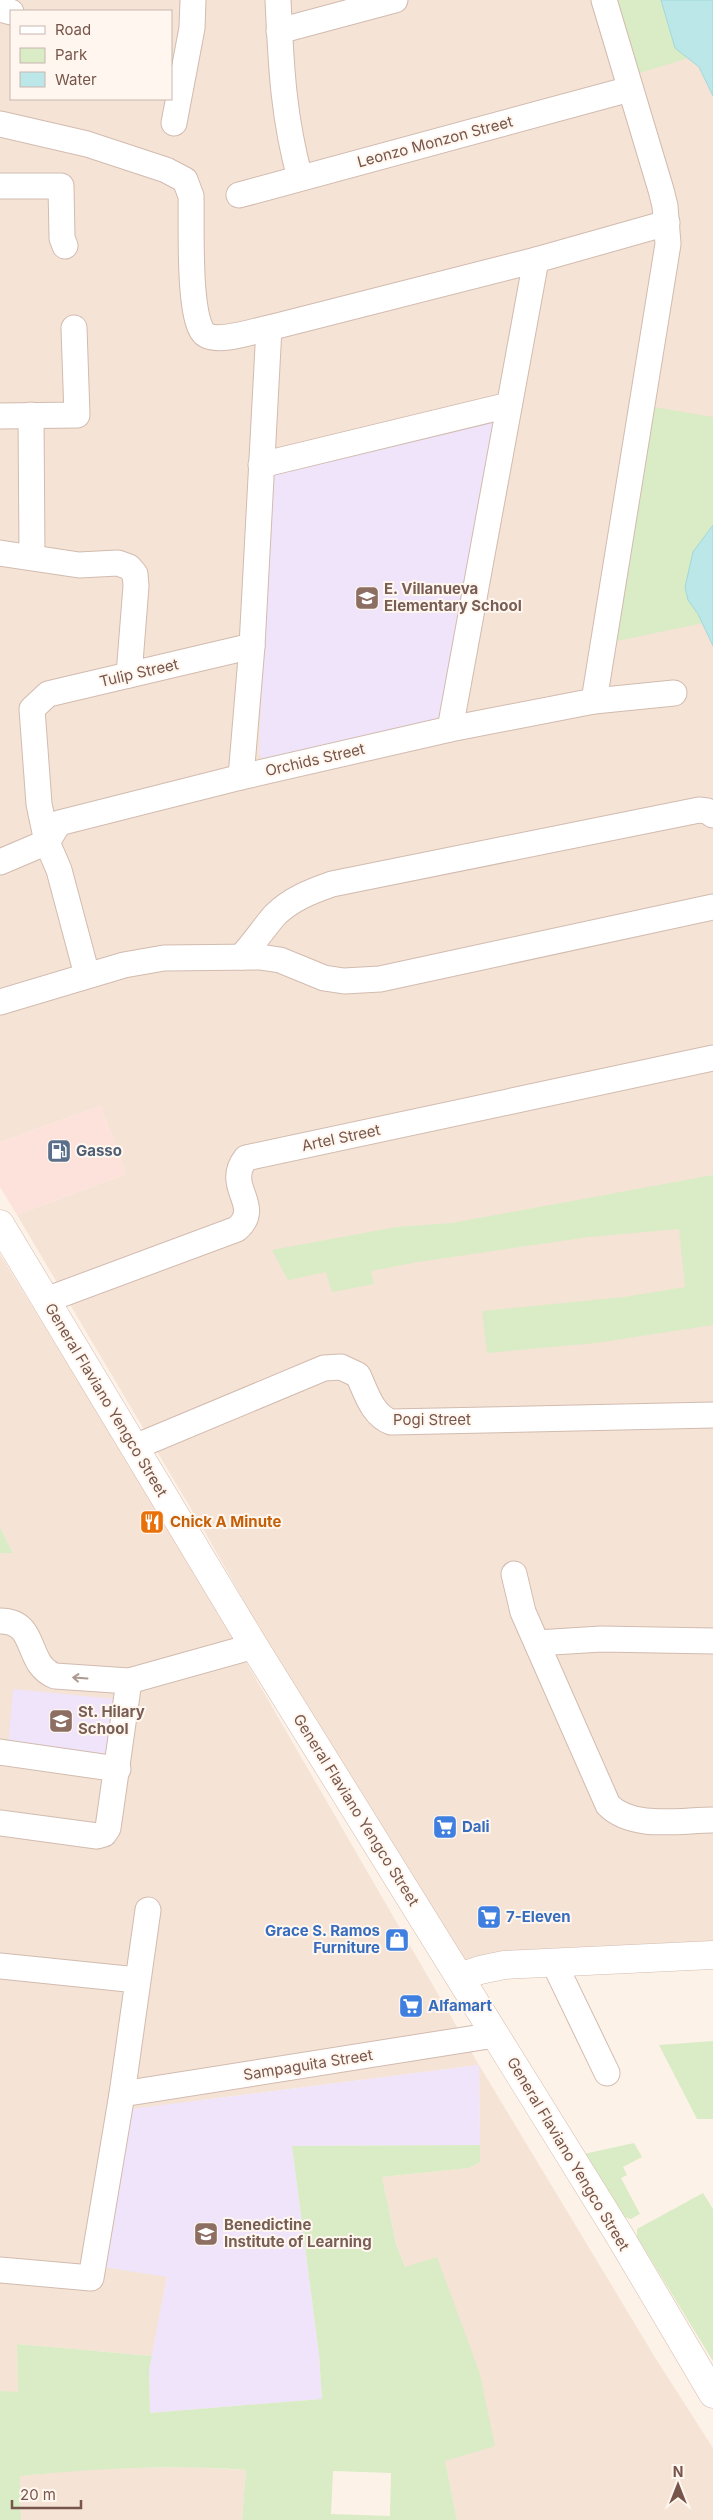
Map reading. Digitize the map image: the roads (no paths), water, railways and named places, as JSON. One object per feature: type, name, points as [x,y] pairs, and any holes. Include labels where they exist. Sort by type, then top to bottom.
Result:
[{"type":"main road","name":"General Flaviano Yengco Street","points":[[0,1224],[254,1646],[618,2233],[713,2394]]},
{"type":"main road","points":[[460,1977],[490,1967],[554,1962],[713,1955]]},
{"type":"street","points":[[174,123],[179,55],[192,28],[193,0]]},
{"type":"street","points":[[278,0],[284,102],[289,138],[300,178]]},
{"type":"street","points":[[279,31],[395,0]]},
{"type":"street","points":[[594,701],[665,270],[667,223],[662,190],[604,0]]},
{"type":"street","name":"Leonzo Monzon Street","points":[[239,195],[630,89]]},
{"type":"street","points":[[0,124],[87,144],[166,170],[185,180],[191,196],[193,299],[198,326],[204,334],[217,339],[269,328],[536,260],[667,223]]},
{"type":"street","points":[[0,186],[61,186],[62,238],[65,246]]},
{"type":"street","points":[[450,729],[536,260]]},
{"type":"street","points":[[0,416],[77,415],[74,328]]},
{"type":"street","points":[[241,777],[252,646],[269,328]]},
{"type":"street","points":[[261,466],[508,406]]},
{"type":"street","points":[[31,415],[32,556]]},
{"type":"street","points":[[0,553],[32,556],[80,565],[118,564],[129,566],[135,574],[136,586],[130,675]]},
{"type":"street","name":"Tulip Street","points":[[46,842],[39,804],[32,709],[48,694],[252,646]]},
{"type":"street","name":"Orchids Street","points":[[46,842],[59,823],[241,777],[450,729],[594,701],[674,693]]},
{"type":"street","points":[[240,957],[276,915],[290,903],[310,892],[332,884],[699,810],[707,811],[713,815]]},
{"type":"street","points":[[0,862],[46,842],[59,870],[87,975]]},
{"type":"street","points":[[0,1002],[87,975],[144,960],[240,957],[280,960],[324,978],[380,979],[713,907]]},
{"type":"street","name":"Artel Street","points":[[46,1300],[237,1229],[245,1221],[248,1213],[238,1179],[239,1168],[246,1158],[713,1058]]},
{"type":"street","name":"Pogi Street","points":[[135,1447],[324,1368],[341,1367],[358,1374],[375,1411],[383,1419],[391,1422],[713,1415]]},
{"type":"street","points":[[514,1574],[523,1612],[608,1804],[617,1814],[629,1819],[644,1821],[713,1820]]},
{"type":"street","points":[[0,1621],[16,1622],[23,1629],[41,1667],[47,1673],[55,1676],[129,1682],[254,1646]]},
{"type":"street","points":[[537,1644],[602,1639],[713,1642]]},
{"type":"street","points":[[0,1823],[97,1836],[104,1834],[108,1828],[118,1769],[129,1682]]},
{"type":"street","points":[[0,1752],[118,1769]]},
{"type":"street","points":[[0,2270],[91,2278],[122,2094],[148,1910]]},
{"type":"street","points":[[554,1962],[607,2073]]},
{"type":"street","points":[[0,1968],[137,1980]]},
{"type":"street","name":"Sampaguita Street","points":[[122,2094],[495,2036]]},
{"type":"water","points":[[661,0],[713,0],[713,96],[699,67],[675,48]]},
{"type":"water","points":[[713,525],[713,646],[698,614],[688,600],[685,587],[693,552]]},
{"type":"place","name":"E. Villanueva Elementary School","points":[[367,598]]},
{"type":"place","name":"Gasso","points":[[59,1151]]},
{"type":"place","name":"Chick A Minute","points":[[152,1522]]},
{"type":"place","name":"St. Hilary School","points":[[61,1721]]},
{"type":"place","name":"Dali","points":[[445,1827]]},
{"type":"place","name":"7-Eleven","points":[[489,1917]]},
{"type":"place","name":"Grace S. Ramos Furniture","points":[[397,1940]]},
{"type":"place","name":"Alfamart","points":[[411,2006]]},
{"type":"place","name":"Benedictine Institute of Learning","points":[[206,2234]]}]
